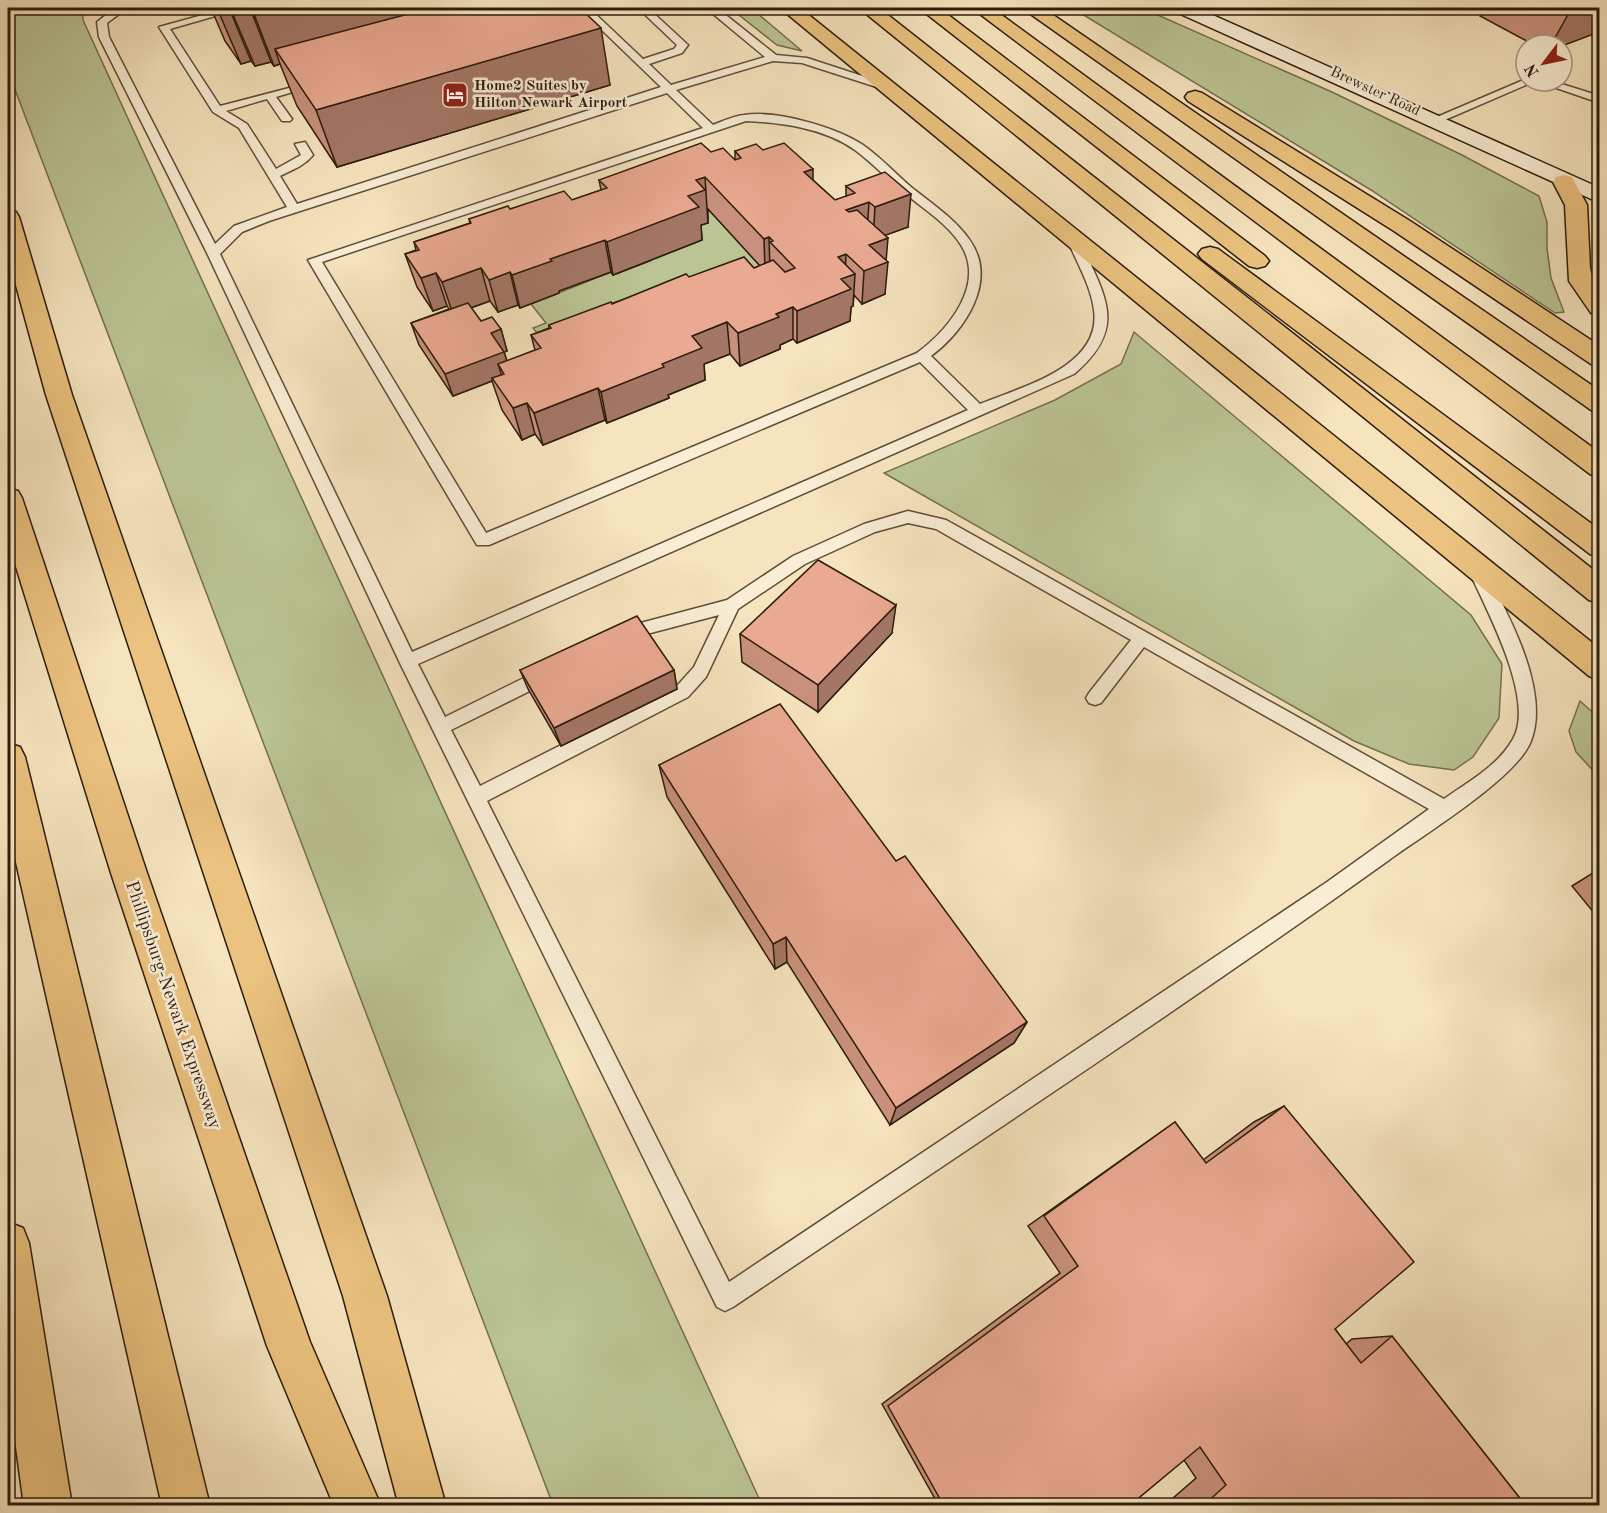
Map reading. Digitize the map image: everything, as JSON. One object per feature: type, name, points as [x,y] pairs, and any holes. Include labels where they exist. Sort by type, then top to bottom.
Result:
[{"type":"highway","points":[[789,8],[1599,667]]},
{"type":"highway","points":[[868,8],[1599,592]]},
{"type":"highway","points":[[894,8],[1238,275],[1599,546]]},
{"type":"highway","points":[[928,8],[1599,527]]},
{"type":"highway","points":[[981,8],[1599,467]]},
{"type":"highway","points":[[1031,8],[1599,404]]},
{"type":"highway","points":[[1056,26],[1155,73],[1402,226],[1599,358]]},
{"type":"highway","points":[[1564,182],[1573,195],[1579,223],[1577,259],[1581,278],[1599,308]]},
{"type":"highway","points":[[8,218],[59,395],[365,1296],[423,1506]]},
{"type":"highway","points":[[1359,288],[1599,451]]},
{"type":"highway","name":"Phillipsburg-Newark Expressway","points":[[8,498],[129,873],[289,1346],[358,1506]]},
{"type":"highway","points":[[8,757],[186,1506]]},
{"type":"highway","points":[[8,1244],[47,1506]]},
{"type":"highway","points":[[8,1333],[47,1506]]},
{"type":"street","name":"Brewster Road","points":[[1184,8],[1436,120],[1564,182],[1599,196]]},
{"type":"street","name":"Brewster Road","points":[[1564,182],[1599,205]]},
{"type":"lane","points":[[122,8],[112,12],[102,22],[104,37],[213,253],[408,661],[725,1299],[1447,810],[1512,757],[1522,741],[1527,723],[1527,700],[1516,655],[1474,565]]},
{"type":"lane","points":[[238,8],[164,27],[217,110],[243,126],[294,208]]},
{"type":"lane","points":[[584,8],[710,128]]},
{"type":"lane","points":[[641,63],[678,51],[683,45],[643,8]]},
{"type":"lane","points":[[711,8],[773,58]]},
{"type":"lane","points":[[213,253],[238,230],[294,208],[773,58],[803,60],[886,87]]},
{"type":"lane","points":[[217,110],[326,79]]},
{"type":"lane","points":[[1436,120],[1514,88]]},
{"type":"lane","points":[[1574,92],[1599,100]]},
{"type":"lane","points":[[269,95],[285,119]]},
{"type":"lane","points":[[745,118],[788,120],[816,128],[854,145],[950,226],[969,248],[973,276],[968,306],[948,336],[922,356],[483,541],[314,260],[710,128],[745,118]]},
{"type":"lane","points":[[273,175],[302,161],[307,155],[301,144]]},
{"type":"lane","points":[[408,661],[1070,371],[1094,351],[1103,324],[1101,310],[1074,241]]},
{"type":"lane","points":[[922,356],[980,412]]},
{"type":"lane","points":[[608,645],[639,630],[732,605],[799,560],[870,528],[908,517],[940,524],[1447,810]]},
{"type":"lane","points":[[476,797],[682,692],[700,672],[732,605]]},
{"type":"lane","points":[[1095,698],[1143,637]]},
{"type":"lane","points":[[441,727],[566,666]]},
{"type":"green space","points":[[8,8],[83,8],[83,20],[762,1505],[553,1505],[8,71]]},
{"type":"green space","points":[[730,8],[751,8],[802,51],[777,45]]},
{"type":"green space","points":[[1072,8],[1142,8],[1332,92],[1462,155],[1539,196],[1547,222],[1547,248],[1551,278],[1564,312],[1555,313],[1371,190]]},
{"type":"green space","points":[[708,209],[765,271],[541,338],[533,328],[546,323],[531,304],[611,272],[613,275],[650,261],[649,259],[698,213]]},
{"type":"green space","points":[[1134,332],[1471,615],[1502,664],[1499,718],[1473,757],[1454,770],[1409,764],[1354,741],[884,473],[1055,400],[1121,364]]},
{"type":"green space","points":[[1580,701],[1599,718],[1599,777],[1576,752],[1569,731]]},
{"type":"building","points":[[431,8],[580,8],[601,28],[316,110],[275,49]]},
{"type":"building","points":[[701,143],[711,152],[723,148],[735,160],[741,158],[735,151],[756,144],[763,150],[784,143],[813,169],[804,172],[835,200],[855,193],[846,186],[885,172],[911,194],[875,207],[869,202],[846,210],[849,212],[857,210],[888,238],[869,245],[888,262],[864,271],[846,254],[838,257],[855,274],[841,279],[851,289],[797,311],[793,307],[776,314],[779,317],[738,333],[727,322],[692,336],[702,348],[662,364],[664,367],[601,392],[598,388],[534,413],[527,403],[513,408],[492,378],[504,374],[498,364],[541,348],[531,335],[551,328],[549,325],[611,302],[612,304],[686,274],[689,277],[744,257],[754,268],[773,260],[785,272],[795,268],[770,242],[773,241],[769,237],[764,239],[705,177],[696,180],[705,190],[688,196],[699,207],[607,242],[605,240],[550,259],[552,261],[512,275],[510,272],[489,280],[481,268],[442,282],[436,273],[421,278],[405,254],[419,250],[414,242],[471,223],[469,219],[508,206],[510,209],[564,191],[572,200],[607,188],[599,180]]},
{"type":"building","points":[[468,303],[481,321],[492,317],[501,329],[491,333],[504,352],[445,374],[411,323]]},
{"type":"building","points":[[818,560],[896,605],[818,685],[740,634]]},
{"type":"building","points":[[637,616],[674,670],[554,728],[520,670]]},
{"type":"building","points":[[780,704],[896,861],[905,856],[1027,1022],[896,1108],[786,937],[773,944],[659,765]]},
{"type":"building","points":[[1284,1106],[1414,1262],[1335,1329],[1361,1363],[1392,1336],[1526,1506],[1203,1506],[1226,1485],[1200,1447],[1129,1506],[944,1506],[888,1406],[1078,1266],[1044,1216],[1175,1122],[1206,1163]]},
{"type":"place","name":"Home2 Suites by Hilton Newark Airport","points":[[455,95]]}]
